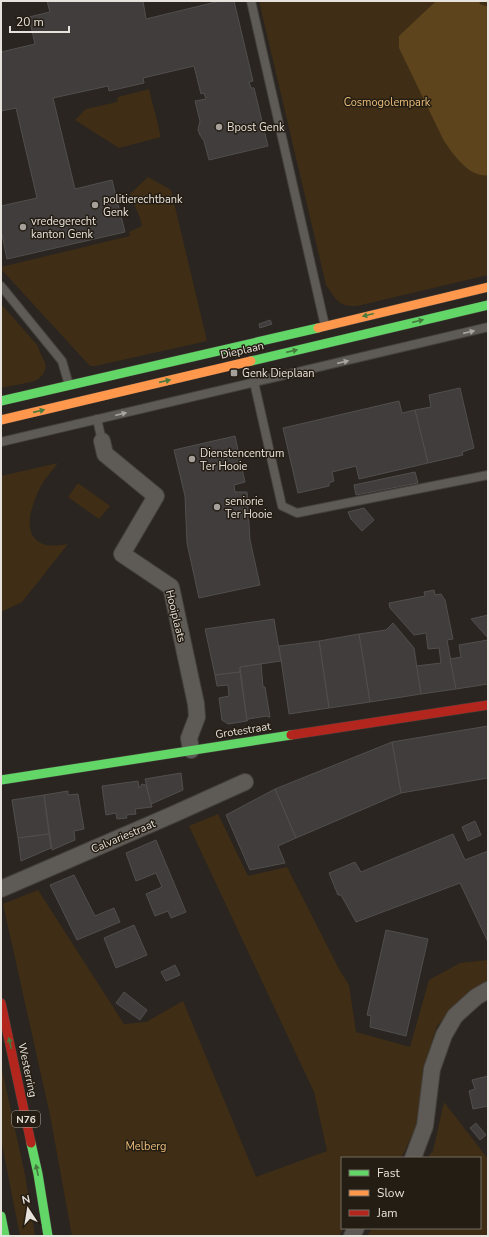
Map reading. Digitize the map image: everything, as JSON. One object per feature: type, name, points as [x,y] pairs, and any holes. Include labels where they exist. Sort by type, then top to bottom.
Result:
[{"type":"main road","name":"Dieplaan","points":[[1,401],[488,287]]},
{"type":"main road","name":"Dieplaan","points":[[1,420],[488,304]]},
{"type":"main road","name":"Grotestraat","points":[[1,780],[488,705]]},
{"type":"main road","name":"Westerring","points":[[1,1003],[38,1174],[48,1236]]},
{"type":"main road","points":[[1,1216],[4,1236]]},
{"type":"street","name":"Hooiplaats","points":[[102,441],[105,454],[156,496],[122,554],[171,587],[198,718],[189,738],[191,750]]},
{"type":"street","name":"Calvariestraat","points":[[1,889],[245,782]]},
{"type":"street","points":[[413,1157],[425,1126],[432,1068],[444,1035],[455,1016],[476,997],[488,990]]},
{"type":"lane","points":[[251,1],[325,326]]},
{"type":"lane","points":[[1,286],[62,361],[69,386]]},
{"type":"lane","points":[[1,442],[488,327]]},
{"type":"lane","points":[[254,382],[282,506],[297,513],[488,475]]},
{"type":"lane","name":"Hooiplaats","points":[[97,419],[102,441]]},
{"type":"green space","name":"Cosmogolempark","points":[[259,1],[488,1],[488,275],[357,306],[346,305],[335,298],[326,285]]},
{"type":"green space","points":[[149,89],[161,137],[119,148],[75,120],[86,109],[117,102],[118,97]]},
{"type":"green space","points":[[148,177],[171,190],[207,341],[90,366],[1,269],[1,267],[130,236],[129,232],[142,226],[130,194]]},
{"type":"green space","points":[[1,304],[38,346],[45,368],[44,372],[38,379],[1,388]]},
{"type":"green space","points":[[58,463],[44,481],[37,495],[31,510],[30,527],[36,540],[45,545],[52,546],[68,544],[22,602],[1,612],[1,476]]},
{"type":"green space","points":[[78,483],[110,506],[99,519],[68,497]]},
{"type":"green space","name":"Melberg","points":[[218,814],[248,876],[287,867],[340,971],[349,985],[356,1032],[410,1047],[429,980],[460,963],[488,960],[488,982],[469,991],[437,1026],[425,1064],[418,1122],[403,1155],[401,1157],[341,1157],[341,1229],[343,1229],[339,1236],[72,1236],[50,1115],[3,904],[38,890],[124,1024],[146,1022],[183,1001],[256,1177],[327,1151],[314,1092],[189,826]]},
{"type":"green space","points":[[1,1065],[25,1175],[35,1236],[20,1236],[1,1139]]},
{"type":"green space","points":[[444,1102],[488,1159],[488,1234],[485,1236],[367,1236],[371,1229],[481,1229],[481,1157],[428,1157],[433,1151]]},
{"type":"shaded area","points":[[437,1],[479,1],[480,4],[488,7],[488,175],[474,173],[468,169],[446,144],[399,48],[399,36]]},
{"type":"building","points":[[47,1],[143,1],[146,19],[220,1],[234,1],[253,81],[249,82],[251,88],[254,88],[268,146],[209,160],[204,141],[198,130],[200,121],[195,101],[206,99],[204,93],[201,94],[194,66],[143,78],[144,83],[109,91],[108,86],[53,98],[75,189],[112,180],[125,232],[7,259],[1,230],[1,206],[37,198],[16,108],[1,111],[1,52],[35,44],[29,17],[50,12]]},
{"type":"building","points":[[270,320],[272,324],[260,328],[259,324]]},
{"type":"building","points":[[460,388],[474,448],[462,452],[463,455],[428,463],[415,410],[431,407],[429,395]]},
{"type":"building","points":[[399,401],[402,413],[415,410],[428,463],[359,479],[356,466],[332,472],[334,481],[329,483],[329,486],[298,493],[283,428]]},
{"type":"building","name":"seniorie Ter Hooie","points":[[235,436],[245,482],[234,485],[235,492],[247,492],[250,540],[260,585],[199,598],[187,543],[185,496],[174,450]]},
{"type":"building","points":[[415,472],[418,483],[356,495],[354,485]]},
{"type":"building","points":[[364,508],[374,520],[362,531],[351,519],[348,512]]},
{"type":"building","points":[[434,590],[435,595],[441,594],[445,600],[453,639],[447,640],[456,689],[421,694],[416,666],[441,663],[439,648],[428,649],[426,633],[414,635],[390,608],[389,603],[425,596],[424,592]]},
{"type":"building","points":[[488,615],[488,638],[471,619]]},
{"type":"building","points":[[274,619],[281,661],[240,667],[240,672],[215,675],[205,629]]},
{"type":"building","points":[[393,623],[414,648],[421,694],[370,702],[359,634],[386,630]]},
{"type":"building","points":[[359,634],[370,702],[329,708],[319,641]]},
{"type":"building","points":[[488,640],[488,684],[456,689],[450,659],[461,657],[459,645]]},
{"type":"building","points":[[319,641],[329,708],[289,714],[279,646]]},
{"type":"building","points":[[261,664],[263,687],[265,687],[270,717],[267,716],[248,719],[247,721],[240,667]]},
{"type":"building","points":[[240,672],[247,721],[228,724],[222,720],[219,698],[229,696],[228,685],[217,686],[215,675]]},
{"type":"building","points":[[488,726],[488,778],[401,793],[392,742]]},
{"type":"building","points":[[392,742],[401,793],[296,838],[275,789]]},
{"type":"building","points":[[181,773],[183,790],[151,804],[145,779]]},
{"type":"building","points":[[138,781],[139,788],[142,784],[146,785],[152,807],[135,809],[136,814],[126,815],[127,818],[117,819],[116,813],[106,815],[102,786]]},
{"type":"building","points":[[275,789],[296,838],[278,846],[285,863],[250,870],[226,815]]},
{"type":"building","points":[[68,791],[68,795],[78,794],[84,829],[74,831],[75,840],[52,850],[44,795]]},
{"type":"building","points":[[44,795],[49,834],[18,838],[12,800]]},
{"type":"building","points":[[475,821],[481,835],[468,841],[462,827]]},
{"type":"building","points":[[49,834],[51,848],[21,861],[18,838]]},
{"type":"building","points":[[453,834],[465,860],[488,851],[488,942],[460,883],[356,922],[341,895],[338,895],[329,873],[355,862],[361,872]]},
{"type":"building","points":[[156,840],[186,912],[171,918],[168,911],[155,916],[146,894],[162,887],[156,873],[136,881],[126,853]]},
{"type":"building","points":[[74,875],[95,916],[114,908],[120,922],[77,940],[50,885]]},
{"type":"building","points":[[134,925],[147,955],[116,968],[104,938]]},
{"type":"building","points":[[386,930],[428,939],[406,1036],[370,1027],[371,1016],[367,1015]]},
{"type":"building","points":[[175,965],[180,975],[166,981],[161,972]]},
{"type":"building","points":[[124,992],[147,1010],[140,1020],[116,1003]]},
{"type":"building","points":[[488,1076],[488,1106],[473,1109],[469,1091],[475,1089],[472,1080]]},
{"type":"building","points":[[476,1123],[486,1135],[480,1140],[470,1128]]},
{"type":"traffic: fast","points":[[251,361],[488,305]]},
{"type":"traffic: fast","points":[[1,401],[318,328]]},
{"type":"traffic: fast","points":[[1,780],[291,735]]},
{"type":"traffic: fast","points":[[31,1143],[38,1174],[48,1236]]},
{"type":"traffic: fast","points":[[1,1216],[5,1236]]},
{"type":"traffic: slow","points":[[318,328],[488,287]]},
{"type":"traffic: slow","points":[[1,420],[251,361]]},
{"type":"traffic: jam","points":[[291,735],[488,705]]},
{"type":"traffic: jam","points":[[1,1003],[31,1143]]},
{"type":"place","name":"Bpost Genk","points":[[219,127]]},
{"type":"place","name":"politierechtbank Genk","points":[[95,205]]},
{"type":"place","name":"vredegerecht kanton Genk","points":[[23,227]]},
{"type":"place","name":"Genk Dieplaan","points":[[234,373]]},
{"type":"place","name":"Dienstencentrum Ter Hooie","points":[[192,459]]},
{"type":"place","name":"seniorie Ter Hooie","points":[[217,507]]}]
